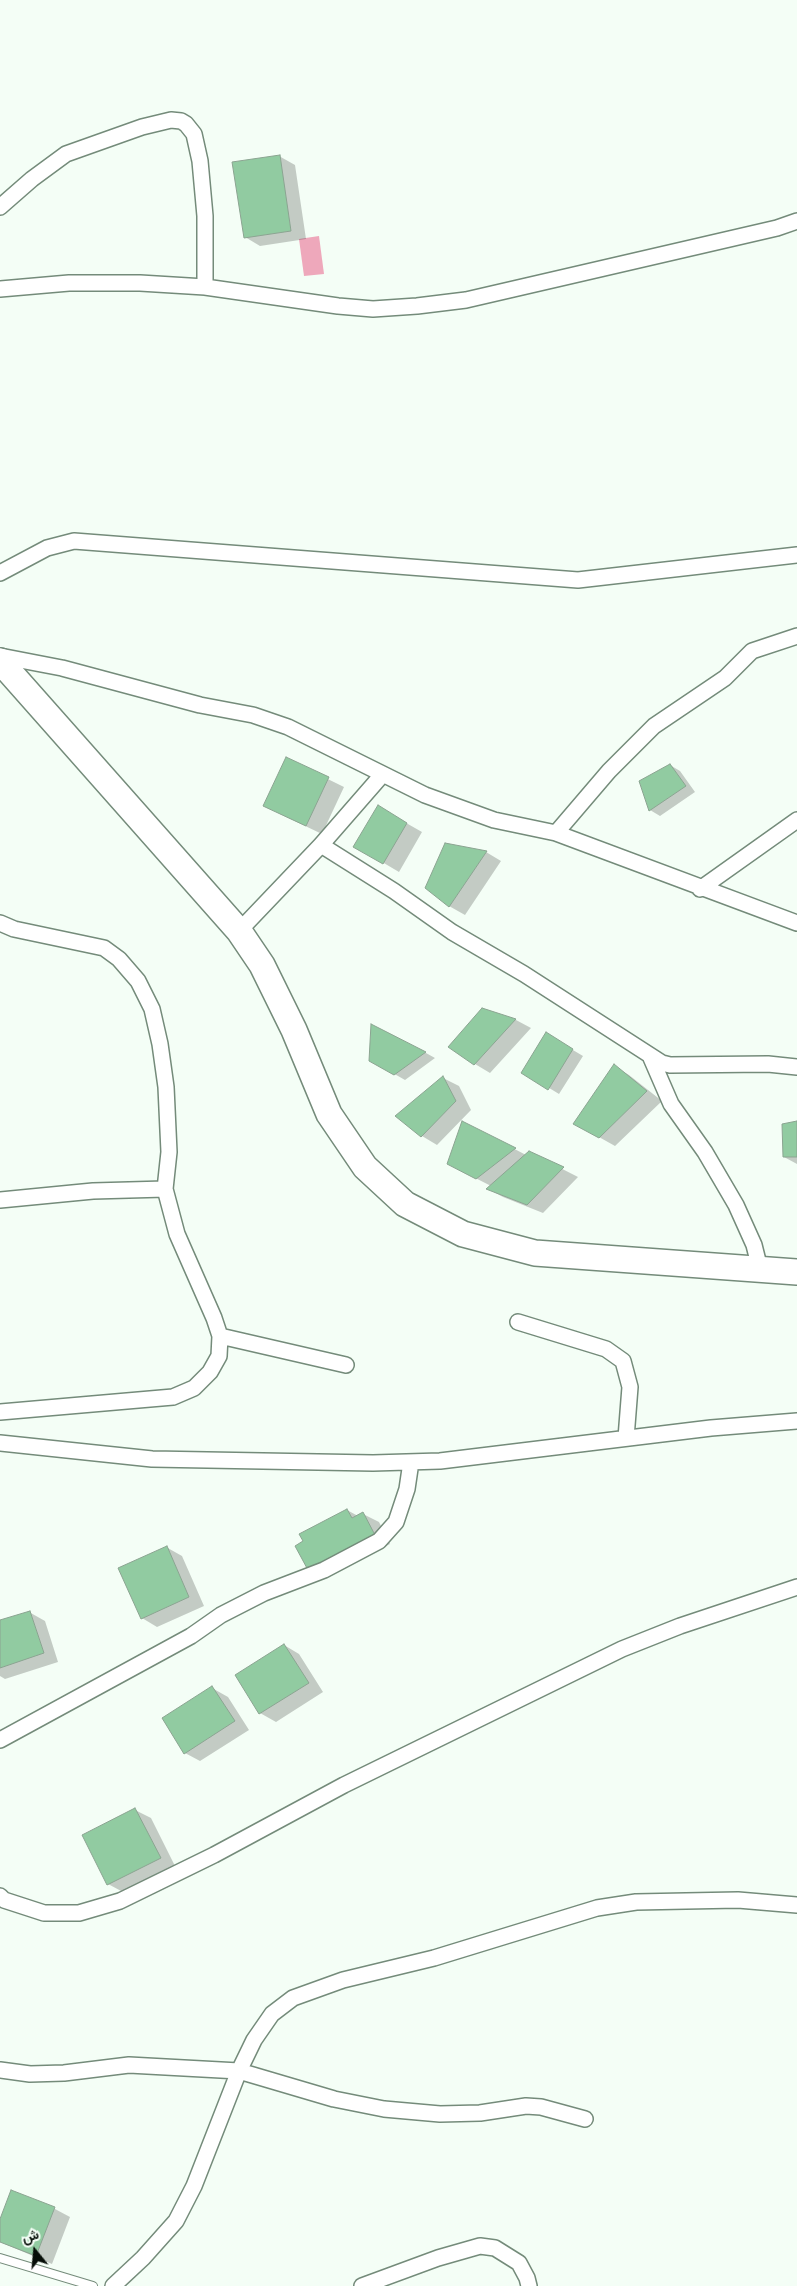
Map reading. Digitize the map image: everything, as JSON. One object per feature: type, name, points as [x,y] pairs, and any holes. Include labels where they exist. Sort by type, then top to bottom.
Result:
[{"type":"main road","points":[[0,661],[239,931],[262,965],[294,1030],[329,1114],[365,1167],[405,1204],[463,1234],[535,1253],[797,1272]]},
{"type":"street","points":[[0,206],[66,154],[142,127],[171,120],[181,121],[194,134],[200,161],[205,216],[205,287]]},
{"type":"street","points":[[0,289],[69,283],[140,283],[205,287],[338,306],[373,309],[417,306],[466,300],[777,228],[797,221]]},
{"type":"street","points":[[0,572],[47,548],[74,541],[578,580],[797,555]]},
{"type":"street","points":[[556,833],[609,771],[654,726],[731,673],[752,651],[797,636]]},
{"type":"street","points":[[0,656],[62,668],[200,705],[253,715],[316,739],[382,775],[425,795],[494,820],[556,833],[797,923]]},
{"type":"street","points":[[239,931],[321,845],[382,775]]},
{"type":"street","points":[[700,888],[797,820]]},
{"type":"street","points":[[321,845],[394,891],[452,932],[524,974],[651,1058],[670,1065],[735,1064],[797,1067]]},
{"type":"street","points":[[0,923],[14,929],[66,938],[104,948],[119,959],[138,981],[152,1009],[160,1044],[166,1087],[169,1152],[165,1189],[178,1234],[220,1336],[219,1356],[210,1372],[194,1388],[173,1397],[0,1412]]},
{"type":"street","points":[[651,1058],[671,1104],[705,1152],[736,1205],[754,1245],[760,1269]]},
{"type":"street","points":[[0,1200],[93,1192],[165,1189]]},
{"type":"street","points":[[518,1322],[606,1349],[623,1361],[630,1387],[626,1438]]},
{"type":"street","points":[[220,1336],[346,1365]]},
{"type":"street","points":[[0,1443],[152,1459],[266,1463],[411,1462],[538,1451],[626,1438],[797,1421]]},
{"type":"street","points":[[0,1740],[191,1636],[221,1616],[264,1592],[324,1570],[379,1541],[396,1522],[408,1489],[411,1462]]},
{"type":"street","points":[[0,1896],[4,1900],[44,1913],[78,1913],[120,1901],[214,1855],[344,1785],[622,1649],[680,1626],[797,1587]]},
{"type":"street","points":[[113,2286],[143,2258],[176,2221],[194,2186],[239,2071],[262,2026],[283,2004],[309,1991],[343,1980],[434,1958],[597,1908],[636,1902],[738,1900],[797,1905]]},
{"type":"street","points":[[0,2070],[30,2074],[64,2073],[129,2065],[239,2071],[334,2099],[384,2110],[440,2114],[480,2112],[526,2106],[541,2107],[585,2119]]},
{"type":"street","points":[[362,2286],[438,2258],[480,2246],[495,2248],[519,2263],[528,2278],[529,2286]]},
{"type":"lane","points":[[0,2258],[93,2286]]},
{"type":"shaded area","points":[[319,236],[324,274],[304,276],[299,239]]},
{"type":"building","points":[[280,155],[291,231],[244,238],[232,162]]},
{"type":"building","points":[[286,757],[329,777],[306,826],[263,806]]},
{"type":"building","points":[[670,764],[686,786],[649,811],[639,781]]},
{"type":"building","points":[[378,805],[407,823],[383,864],[353,847]]},
{"type":"building","points":[[445,843],[487,851],[449,907],[425,888]]},
{"type":"building","points":[[482,1008],[516,1019],[474,1065],[448,1047]]},
{"type":"building","points":[[371,1024],[426,1052],[394,1075],[369,1061]]},
{"type":"building","points":[[546,1032],[573,1049],[548,1090],[521,1073]]},
{"type":"building","points":[[614,1064],[647,1091],[599,1138],[573,1124]]},
{"type":"building","points":[[443,1076],[456,1101],[421,1137],[395,1116]]},
{"type":"building","points":[[462,1121],[516,1148],[476,1179],[447,1164]]},
{"type":"building","points":[[797,1121],[797,1157],[783,1157],[782,1124]]},
{"type":"building","points":[[529,1151],[564,1167],[527,1205],[486,1189]]},
{"type":"building","points":[[347,1509],[352,1518],[363,1512],[375,1535],[308,1570],[295,1546],[303,1541],[299,1534]]},
{"type":"building","points":[[167,1546],[189,1597],[141,1619],[118,1568]]},
{"type":"building","points":[[30,1611],[44,1653],[0,1668],[0,1620]]},
{"type":"building","points":[[284,1644],[309,1683],[259,1714],[235,1675]]},
{"type":"building","points":[[212,1686],[235,1721],[184,1754],[162,1718]]},
{"type":"building","points":[[135,1808],[161,1858],[107,1885],[82,1835]]},
{"type":"building","points":[[11,2190],[55,2207],[36,2256],[0,2242],[0,2219]]}]
